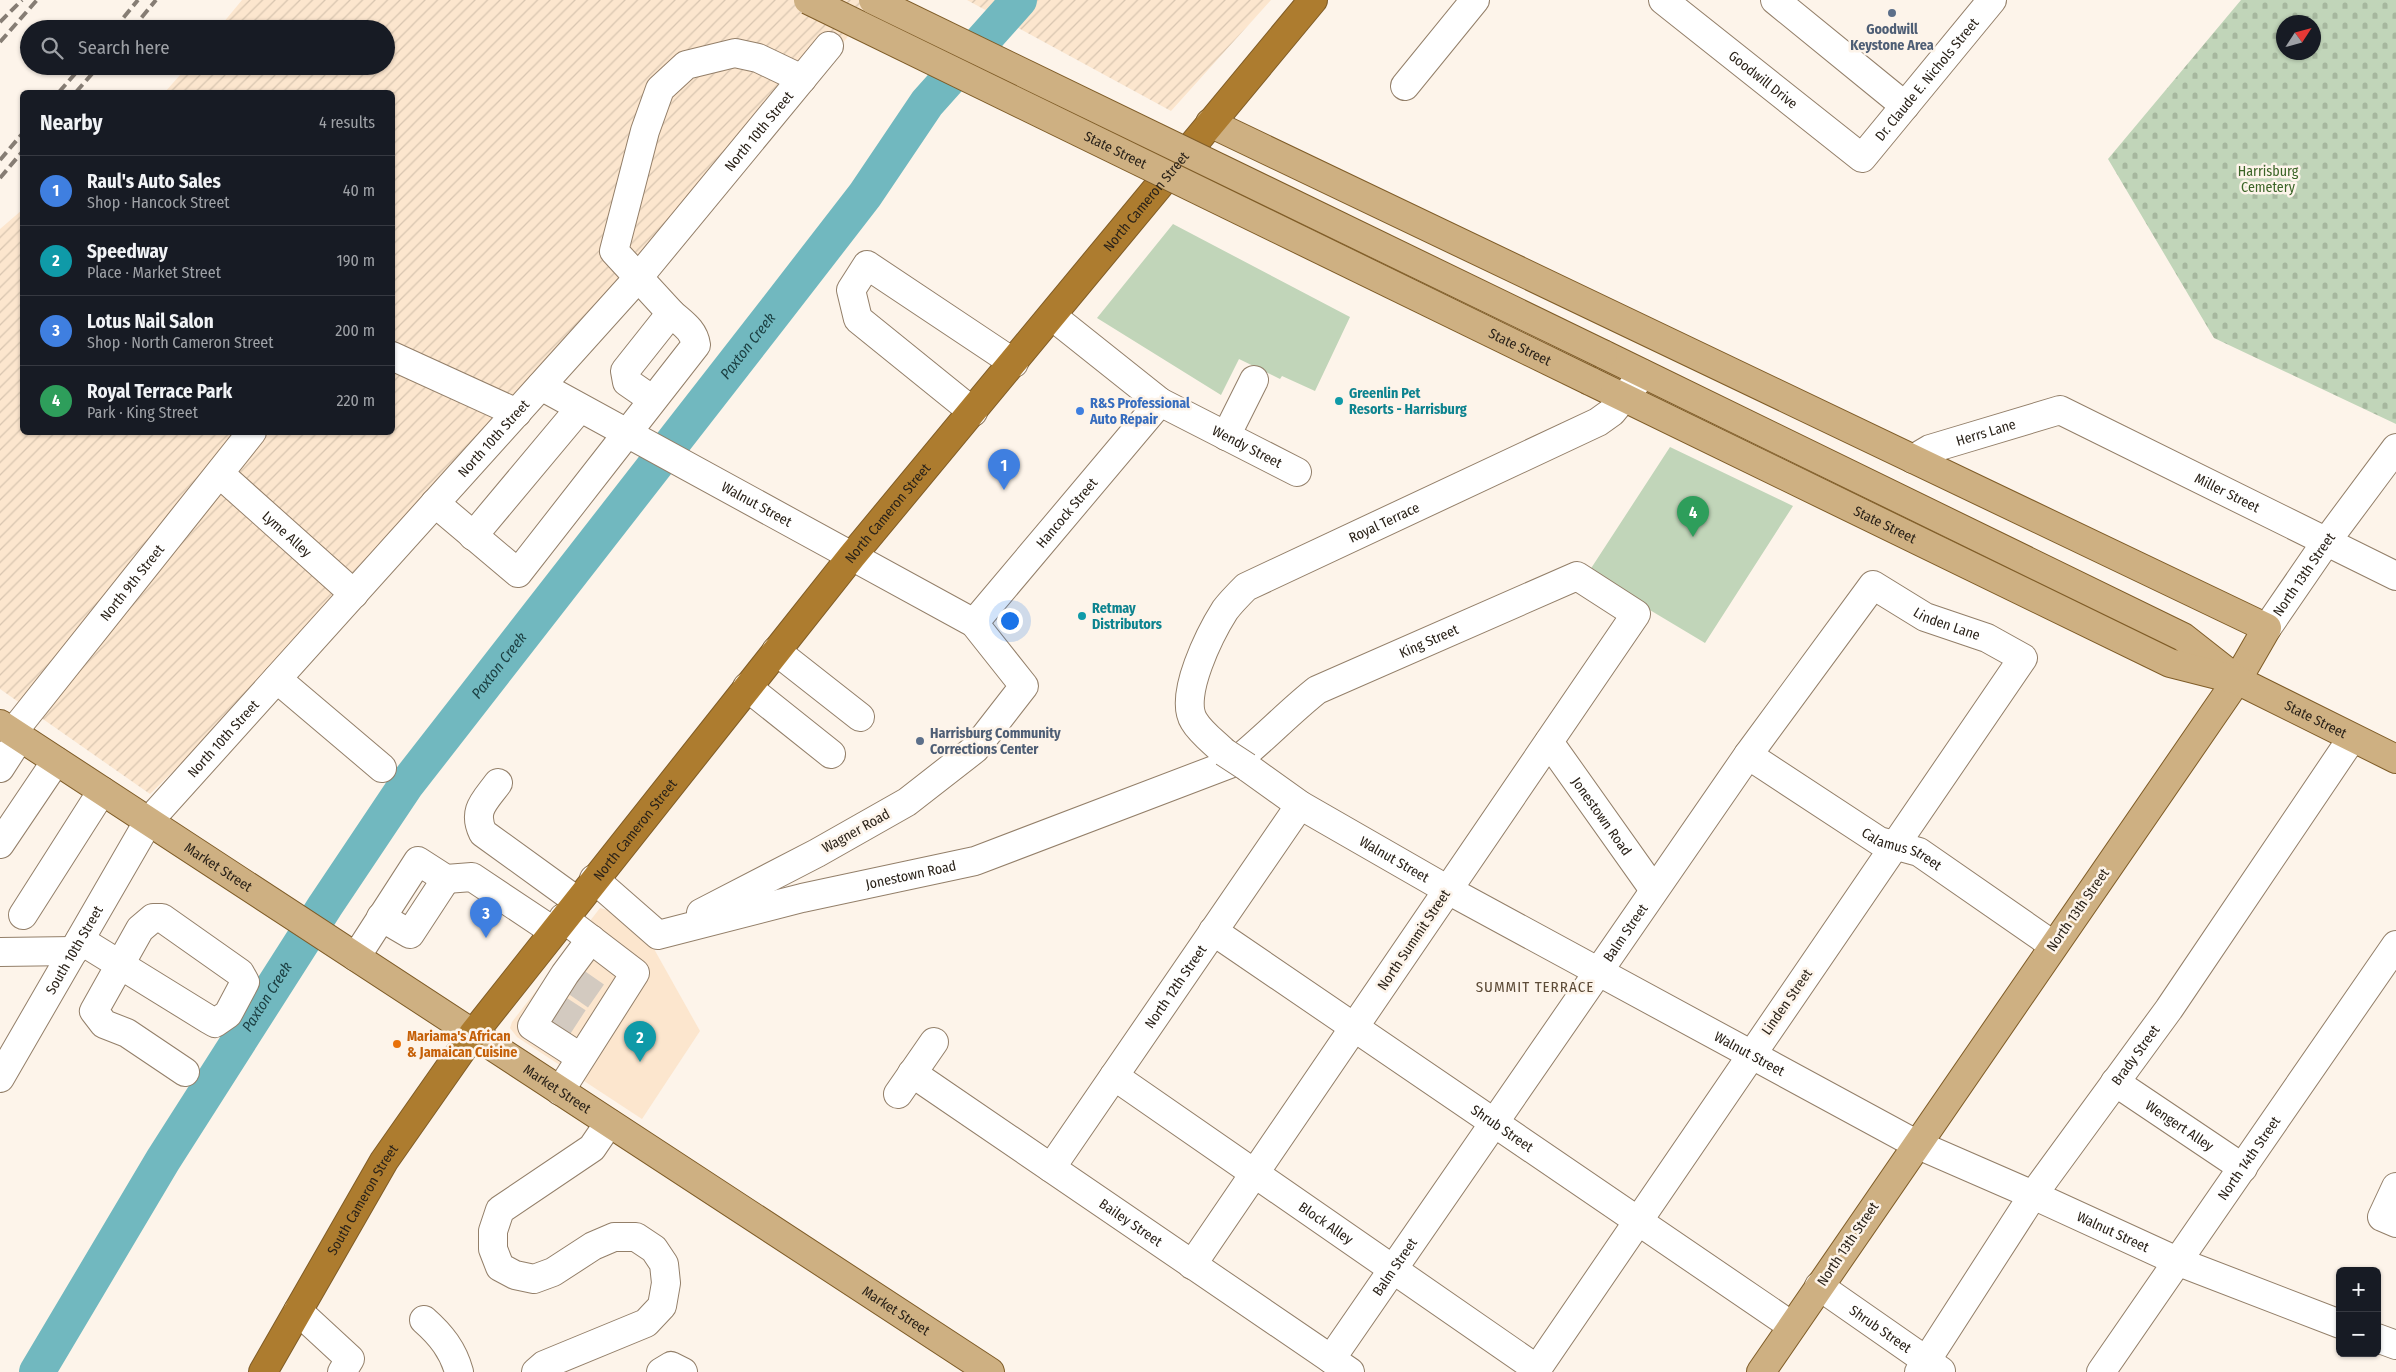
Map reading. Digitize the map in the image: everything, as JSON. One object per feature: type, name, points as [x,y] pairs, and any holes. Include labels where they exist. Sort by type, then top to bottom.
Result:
[{"type":"highway","name":"North Cameron Street","points":[[473,1034],[852,556],[1014,363],[1313,0]]},
{"type":"highway","name":"South Cameron Street","points":[[263,1372],[384,1161],[473,1034]]},
{"type":"main road","name":"State Street","points":[[808,0],[2170,662],[2237,680],[2396,759]]},
{"type":"main road","name":"State Street","points":[[873,0],[2184,637],[2237,680]]},
{"type":"main road","points":[[1210,123],[2267,628]]},
{"type":"main road","name":"North 13th Street","points":[[1761,1372],[1916,1144],[2237,680],[2267,628]]},
{"type":"main road","name":"Market Street","points":[[11,731],[990,1372]]},
{"type":"street","points":[[1405,86],[1475,0]]},
{"type":"street","name":"Goodwill Drive","points":[[1663,0],[1862,158]]},
{"type":"street","points":[[1775,0],[1905,106]]},
{"type":"street","name":"Dr. Claude E. Nichols Street","points":[[1862,158],[1986,2]]},
{"type":"street","name":"North 10th Street","points":[[148,822],[638,279],[829,46]]},
{"type":"street","points":[[435,503],[518,573],[638,439],[653,400],[696,345],[695,336],[690,330],[638,279],[614,251],[645,131],[660,89],[686,65],[735,53],[758,58],[802,79]]},
{"type":"street","points":[[973,412],[858,319],[851,290],[867,265],[1014,363]]},
{"type":"street","points":[[653,400],[627,382],[625,371],[671,313]]},
{"type":"street","name":"Wendy Street","points":[[1052,316],[1160,402],[1297,472]]},
{"type":"street","points":[[395,357],[517,413]]},
{"type":"street","name":"Royal Terrace","points":[[1193,721],[1190,698],[1197,666],[1208,638],[1226,608],[1246,587],[1598,422],[1612,412],[1626,398],[1643,374]]},
{"type":"street","points":[[1226,436],[1254,380]]},
{"type":"street","name":"Walnut Street","points":[[541,386],[974,623]]},
{"type":"street","name":"Hancock Street","points":[[974,623],[1160,402]]},
{"type":"street","points":[[473,536],[580,408]]},
{"type":"street","name":"Herrs Lane","points":[[1913,459],[1930,449],[2060,410]]},
{"type":"street","name":"Miller Street","points":[[2060,410],[2396,576]]},
{"type":"street","name":"North 9th Street","points":[[0,768],[11,731],[250,435]]},
{"type":"street","name":"North 13th Street","points":[[2267,628],[2326,542],[2396,448]]},
{"type":"street","name":"Lyme Alley","points":[[220,474],[354,594]]},
{"type":"street","name":"King Street","points":[[1235,760],[1264,739],[1289,712],[1317,690],[1577,576],[1636,614]]},
{"type":"street","name":"Linden Lane","points":[[1873,585],[1926,617],[1987,638],[2023,658]]},
{"type":"street","name":"Balm Street","points":[[1340,1366],[1393,1269],[1748,755],[1873,585]]},
{"type":"street","name":"North Summit Street","points":[[1192,1266],[1636,614]]},
{"type":"street","name":"Wagner Road","points":[[658,935],[817,853],[907,802],[975,749],[1024,686],[974,623]]},
{"type":"street","points":[[776,651],[860,717]]},
{"type":"street","name":"Linden Street","points":[[1536,1370],[2023,658]]},
{"type":"street","points":[[277,679],[382,768]]},
{"type":"street","points":[[747,687],[831,754]]},
{"type":"street","name":"Walnut Street","points":[[1193,721],[1235,760],[1300,805],[1598,973],[1916,1144],[2033,1194],[2179,1262],[2336,1322]]},
{"type":"street","name":"Brady Street","points":[[1929,1369],[2033,1194],[2169,1009],[2352,738]]},
{"type":"street","name":"Jonestown Road","points":[[1548,742],[1654,890]]},
{"type":"street","name":"Calamus Street","points":[[1748,755],[1880,841],[1919,852],[2053,945]]},
{"type":"street","points":[[0,844],[56,760]]},
{"type":"street","name":"Jonestown Road","points":[[658,935],[802,898],[975,861],[1235,760]]},
{"type":"street","points":[[498,782],[479,808],[478,824],[483,833],[564,917],[635,973],[604,1001],[586,1028],[580,1057],[560,1091]]},
{"type":"street","points":[[23,915],[102,791]]},
{"type":"street","name":"North 12th Street","points":[[1051,1168],[1300,805]]},
{"type":"street","name":"South 10th Street","points":[[0,1078],[148,822]]},
{"type":"street","points":[[356,957],[418,860],[446,879],[472,877],[564,917]]},
{"type":"street","points":[[594,879],[658,935]]},
{"type":"street","name":"Shrub Street","points":[[1213,931],[1792,1326]]},
{"type":"street","points":[[580,1057],[532,1026],[551,1005],[591,939]]},
{"type":"street","name":"North 14th Street","points":[[2101,1372],[2179,1262],[2396,945]]},
{"type":"street","points":[[0,952],[77,946],[120,965],[94,1011],[104,1024],[127,1033],[185,1072]]},
{"type":"street","points":[[516,980],[551,1005]]},
{"type":"street","name":"Bailey Street","points":[[934,1042],[905,1084],[1051,1168],[1340,1366]]},
{"type":"street","name":"Block Alley","points":[[1114,1076],[1536,1370]]},
{"type":"street","name":"Wengert Alley","points":[[2115,1082],[2243,1168]]},
{"type":"street","points":[[536,1372],[544,1365],[646,1323],[662,1306],[666,1283],[664,1264],[654,1248],[636,1237],[614,1236],[593,1246],[553,1272],[534,1279],[515,1276],[500,1267],[493,1249],[493,1231],[500,1210],[592,1148],[609,1123]]},
{"type":"street","points":[[2389,1220],[2396,1187]]},
{"type":"street","name":"Shrub Street","points":[[1819,1286],[1929,1369]]},
{"type":"street","points":[[298,1311],[350,1359],[342,1372]]},
{"type":"street","points":[[424,1320],[438,1332],[448,1346],[459,1372]]},
{"type":"street","points":[[2381,1339],[2396,1345]]},
{"type":"street","points":[[661,1372],[671,1366],[683,1372]]},
{"type":"shaded area","points":[[242,0],[877,0],[807,88],[354,594],[150,794],[0,689],[0,229],[20,212],[20,435],[395,435],[395,90],[167,90],[180,75],[395,75],[395,20],[225,20]]},
{"type":"shaded area","points":[[967,0],[1271,0],[1171,111]]},
{"type":"shaded area","points":[[600,908],[611,911],[649,940],[700,1031],[642,1119],[517,1037],[510,1028],[512,1022]]},
{"type":"green space","name":"Harrisburg Cemetery","points":[[2241,0],[2396,0],[2396,424],[2214,338],[2108,159]]},
{"type":"green space","points":[[1173,224],[1350,317],[1315,391],[1282,376],[1280,379],[1239,359],[1221,395],[1097,318]]},
{"type":"green space","points":[[1670,447],[1793,506],[1705,643],[1588,573]]},
{"type":"waterway","name":"Paxton Creek","points":[[37,1372],[163,1160],[325,906],[406,785],[865,195],[927,103],[1019,0]]},
{"type":"tunnel","points":[[573,980],[596,996]]},
{"type":"tunnel","points":[[555,1007],[578,1022]]},
{"type":"railway","points":[[0,22],[22,0]]},
{"type":"railway","points":[[0,42],[37,0]]},
{"type":"railway","points":[[121,20],[138,0]]},
{"type":"railway","points":[[139,20],[156,0]]},
{"type":"railway","points":[[61,90],[74,75]]},
{"type":"railway","points":[[78,90],[91,75]]},
{"type":"railway","points":[[0,160],[20,136]]},
{"type":"railway","points":[[0,178],[20,154]]},
{"type":"place","name":"Goodwill Keystone Area","points":[[1892,13]]},
{"type":"place","name":"Greenlin Pet Resorts - Harrisburg","points":[[1339,401]]},
{"type":"place","name":"R&S Professional Auto Repair","points":[[1080,411]]},
{"type":"place","name":"Raul's Auto Sales","points":[[1004,490]]},
{"type":"place","name":"Royal Terrace Park","points":[[1693,537]]},
{"type":"place","name":"Retmay Distributors","points":[[1082,616]]},
{"type":"place","name":"Harrisburg Community Corrections Center","points":[[920,741]]},
{"type":"place","name":"Lotus Nail Salon","points":[[486,938]]},
{"type":"place","name":"Mariama's African & Jamaican Cuisine","points":[[397,1044]]},
{"type":"place","name":"Speedway","points":[[640,1062]]},
{"type":"district","name":"SUMMIT TERRACE","points":[[1535,987]]}]
